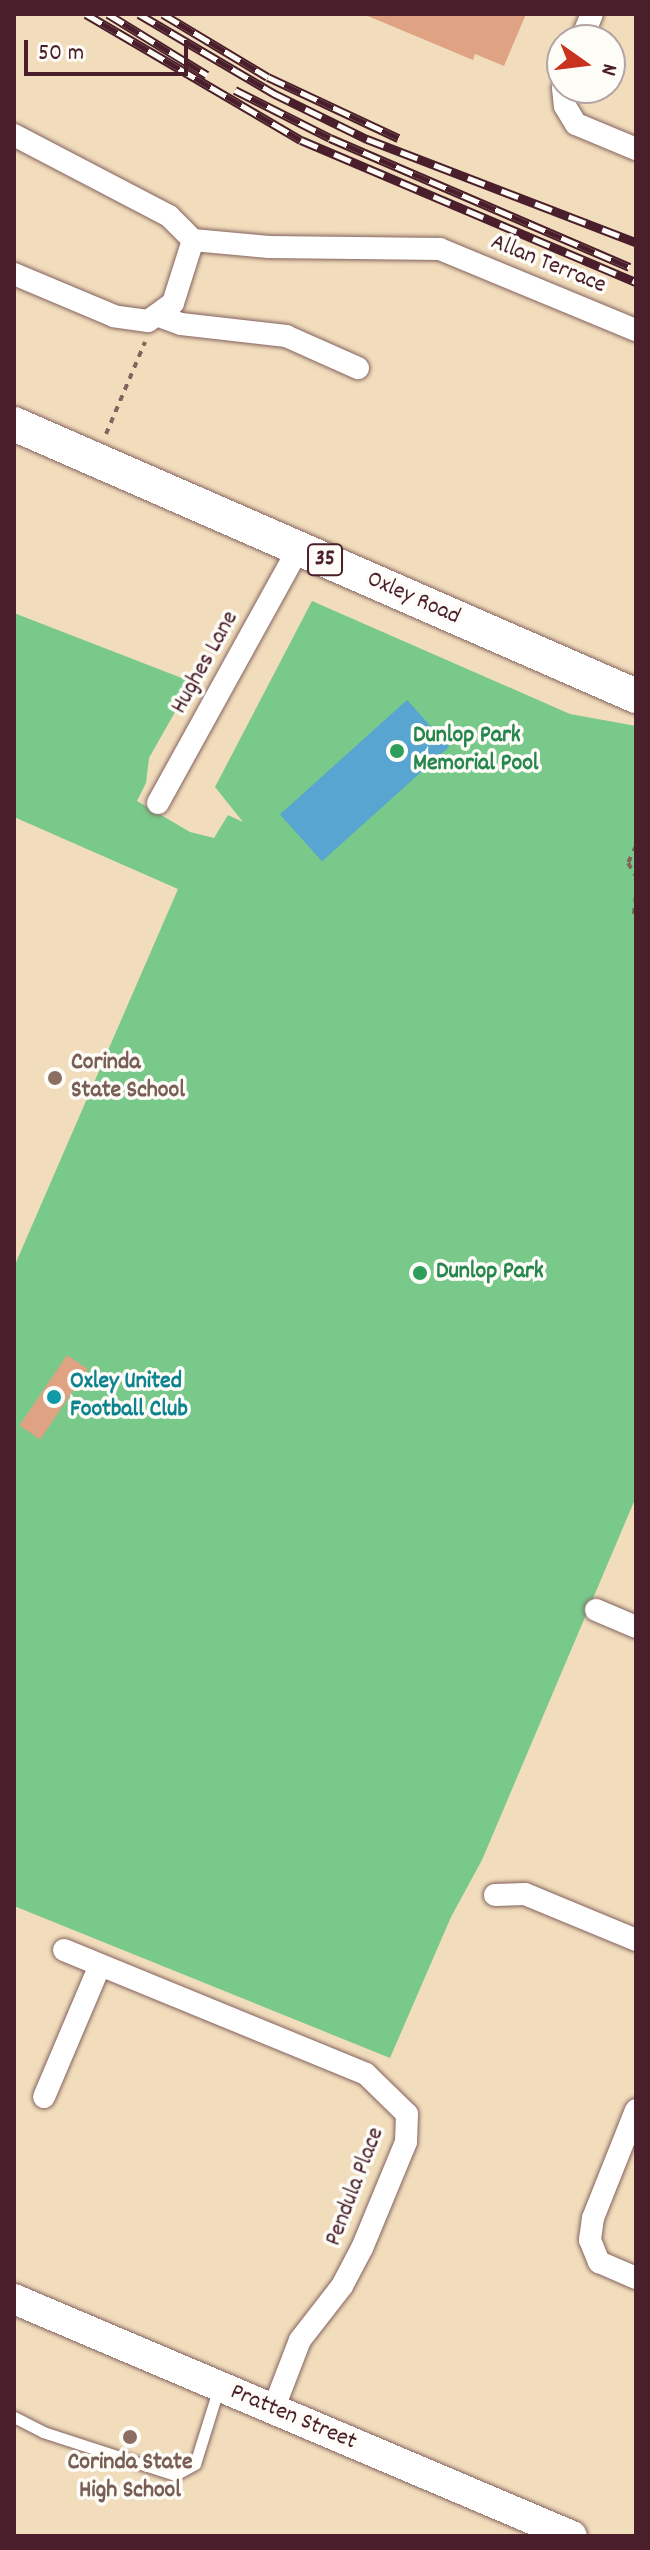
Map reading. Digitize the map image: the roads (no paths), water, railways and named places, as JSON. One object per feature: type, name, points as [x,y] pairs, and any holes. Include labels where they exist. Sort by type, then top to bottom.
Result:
[{"type":"main road","name":"Oxley Road","points":[[14,424],[636,696]]},
{"type":"street","points":[[567,104],[576,124],[636,149]]},
{"type":"street","points":[[14,135],[169,216],[193,240],[173,303],[153,319]]},
{"type":"street","name":"Allan Terrace","points":[[193,240],[269,247],[440,249],[636,330]]},
{"type":"street","points":[[14,274],[114,316],[286,336],[358,368]]},
{"type":"street","name":"Hughes Lane","points":[[158,803],[299,548]]},
{"type":"street","points":[[596,1610],[636,1627]]},
{"type":"street","points":[[495,1895],[525,1894],[636,1940]]},
{"type":"street","name":"Pendula Place","points":[[64,1950],[366,2074],[407,2114],[406,2142],[362,2248],[342,2286],[300,2340],[273,2410]]},
{"type":"street","points":[[44,2097],[100,1965]]},
{"type":"street","points":[[636,2110],[593,2218],[590,2240],[599,2262],[636,2278]]},
{"type":"street","name":"Pratten Street","points":[[14,2299],[572,2536]]},
{"type":"lane","points":[[14,2417],[43,2432],[175,2475],[195,2464],[219,2387]]},
{"type":"water","points":[[407,700],[449,747],[322,861],[280,814]]},
{"type":"railway","points":[[86,14],[301,140],[636,282]]},
{"type":"railway","points":[[108,14],[207,75]]},
{"type":"railway","points":[[139,14],[273,93],[367,139],[636,242]]},
{"type":"railway","points":[[163,14],[268,77],[398,138]]},
{"type":"railway","points":[[235,90],[330,138],[629,267]]},
{"type":"place","name":"Dunlop Park Memorial Pool","points":[[397,751]]},
{"type":"place","name":"Corinda State School","points":[[55,1078]]},
{"type":"place","name":"Dunlop Park","points":[[420,1273]]},
{"type":"place","name":"Oxley United Football Club","points":[[54,1397]]},
{"type":"place","name":"Corinda State High School","points":[[130,2437]]}]
